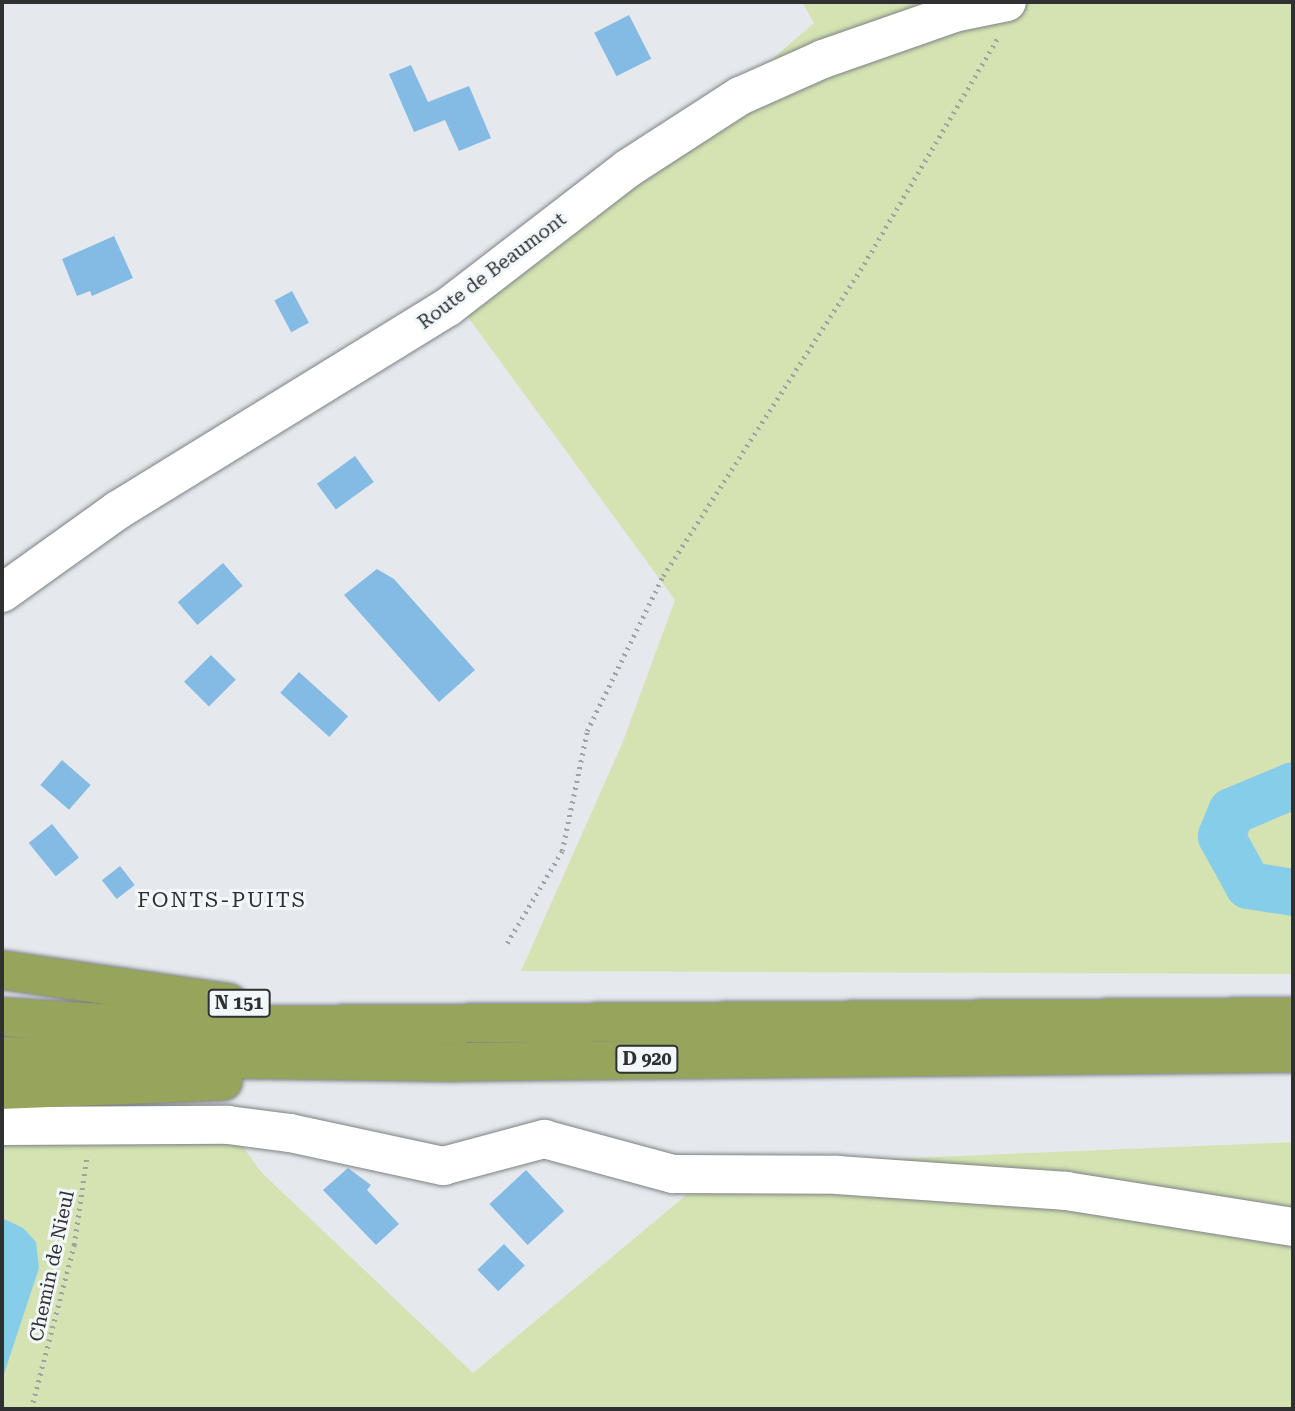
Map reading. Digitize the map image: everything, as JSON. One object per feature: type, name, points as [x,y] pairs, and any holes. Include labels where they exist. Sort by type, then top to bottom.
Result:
[{"type":"highway","name":"N 151","points":[[2,970],[202,1003],[389,1006],[478,1023]]},
{"type":"highway","name":"D 920","points":[[2,1017],[149,1026],[1293,1017]]},
{"type":"highway","name":"D 920","points":[[2,1056],[360,1062],[1293,1053]]},
{"type":"highway","name":"D 920","points":[[2,1090],[190,1086],[360,1062]]},
{"type":"street","name":"Route de Beaumont","points":[[2,593],[118,510],[448,307],[627,169],[740,96],[915,27],[1006,14]]},
{"type":"street","points":[[2,1126],[228,1125],[290,1133],[443,1167],[544,1139],[673,1174],[838,1175],[1066,1191],[1293,1227]]},
{"type":"path","points":[[507,943],[562,850],[587,731],[663,576],[864,264],[1006,14]]},
{"type":"path","name":"Chemin de Nieul","points":[[31,1409],[74,1245],[90,1126]]},
{"type":"green space","points":[[802,2],[1293,2],[1293,974],[521,971],[622,744],[675,600],[462,309],[629,182],[814,23]]},
{"type":"green space","points":[[139,1139],[241,1144],[261,1172],[473,1373],[721,1166],[1293,1142],[1293,1409],[2,1409],[2,1146]]},
{"type":"water","points":[[2,1218],[23,1228],[36,1242],[39,1268],[2,1380]]},
{"type":"building","points":[[629,15],[651,59],[616,76],[594,33]]},
{"type":"building","points":[[411,65],[428,102],[469,86],[491,138],[459,151],[445,120],[414,132],[389,74]]},
{"type":"building","points":[[114,236],[133,278],[92,296],[90,291],[77,296],[62,259]]},
{"type":"building","points":[[292,291],[309,323],[291,332],[274,300]]},
{"type":"building","points":[[355,456],[374,482],[336,510],[317,484]]},
{"type":"building","points":[[223,563],[243,586],[197,625],[178,602]]},
{"type":"building","points":[[377,569],[394,579],[475,670],[439,702],[344,595]]},
{"type":"building","points":[[211,655],[236,680],[209,707],[184,682]]},
{"type":"building","points":[[299,672],[348,716],[329,737],[280,693]]},
{"type":"building","points":[[62,760],[91,785],[69,810],[40,785]]},
{"type":"building","points":[[52,824],[79,857],[56,876],[29,843]]},
{"type":"building","points":[[120,866],[135,885],[117,899],[102,880]]},
{"type":"building","points":[[348,1168],[371,1185],[367,1190],[399,1224],[376,1245],[323,1190]]},
{"type":"building","points":[[526,1170],[564,1211],[528,1245],[489,1204]]},
{"type":"building","points":[[504,1244],[525,1266],[498,1291],[477,1270]]},
{"type":"waterway","points":[[1293,785],[1231,811],[1221,836],[1248,885],[1293,892]]},
{"type":"district","name":"FONTS-PUITS","points":[[222,900]]}]
